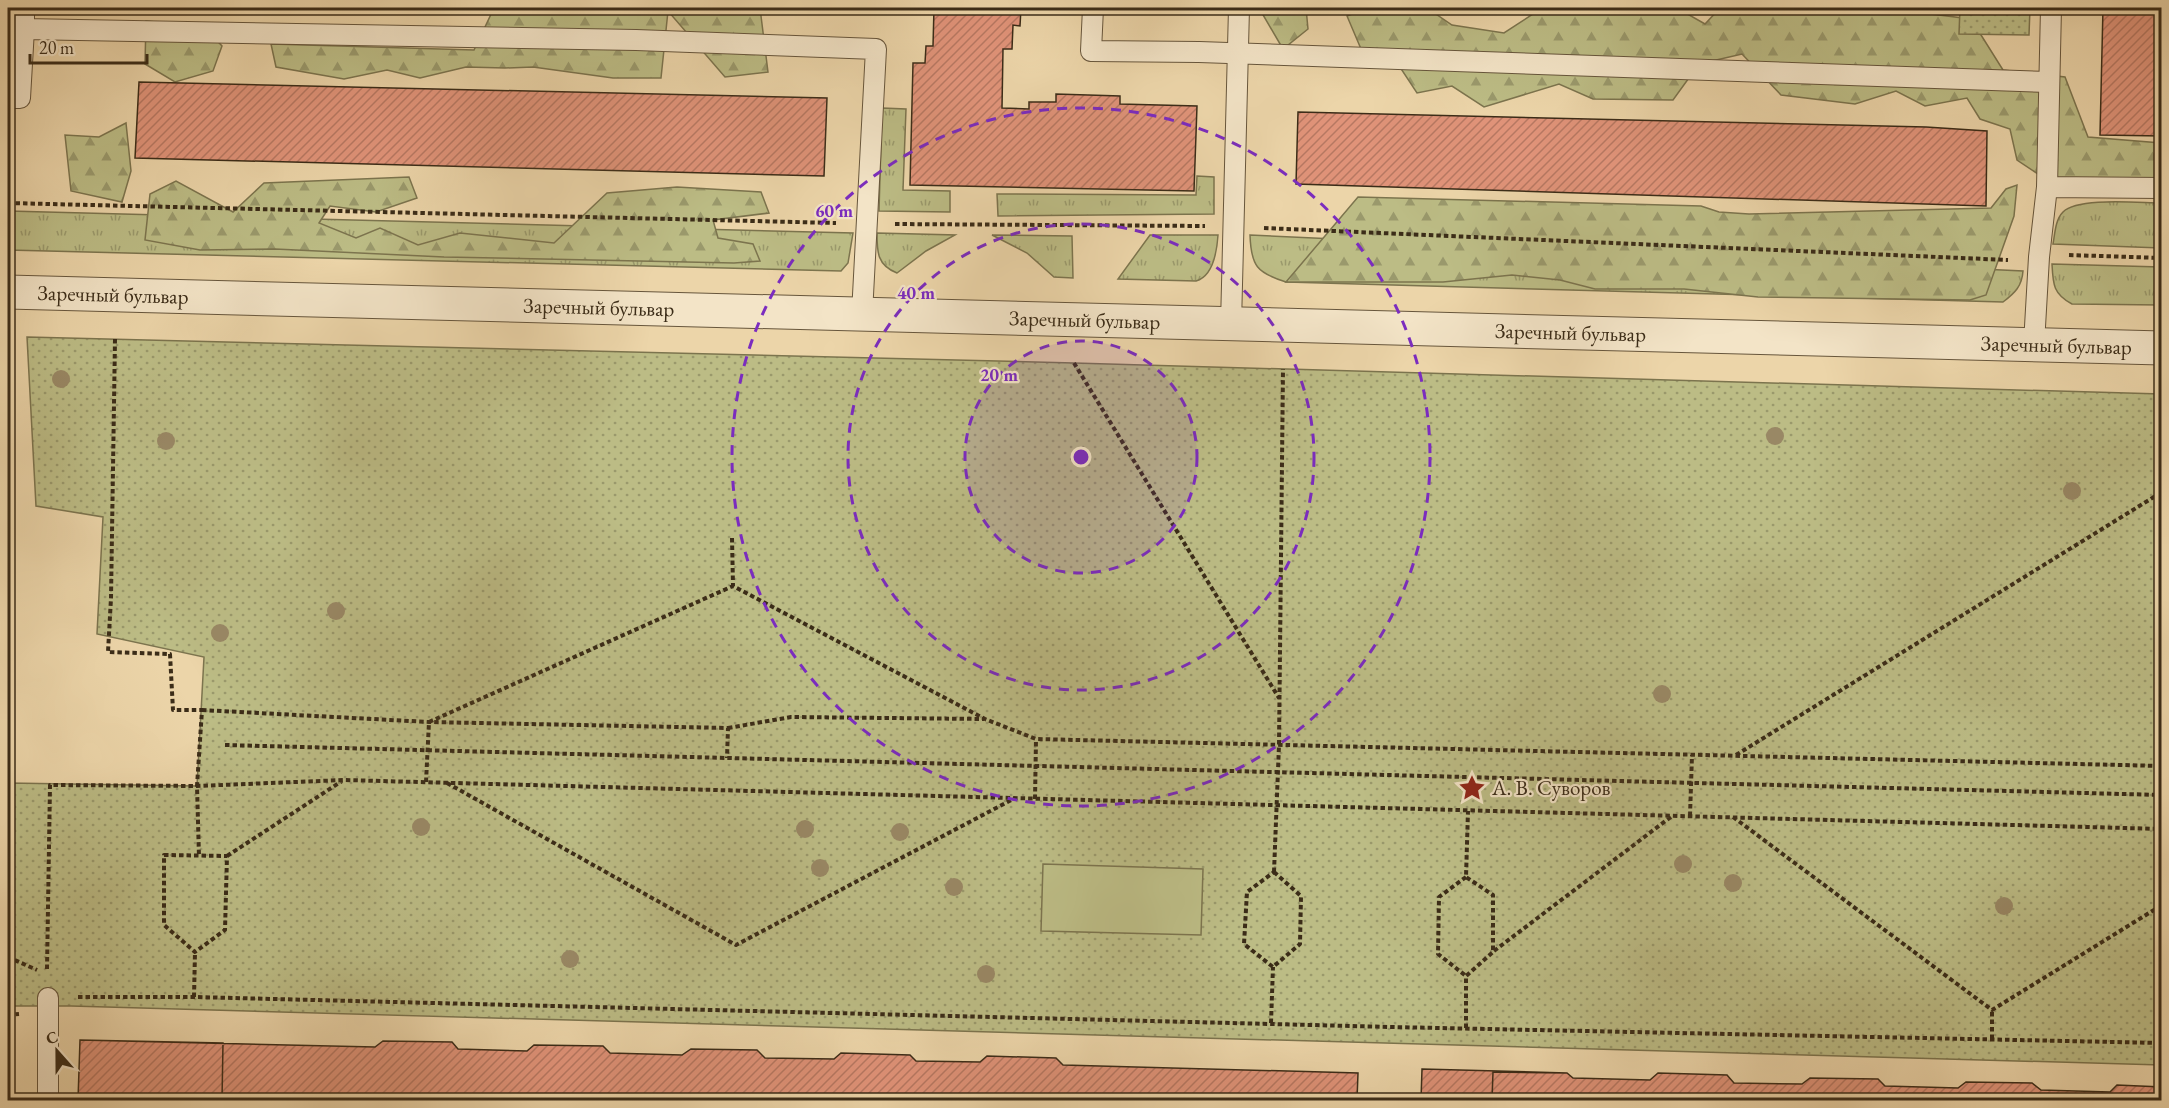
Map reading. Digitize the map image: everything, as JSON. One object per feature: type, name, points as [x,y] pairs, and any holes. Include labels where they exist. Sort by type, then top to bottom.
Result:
[{"type":"street","name":"Заречный бульвар","points":[[8,292],[2162,348]]},
{"type":"lane","points":[[8,98],[20,98],[24,8]]},
{"type":"lane","points":[[1093,8],[1091,51],[2048,82]]},
{"type":"lane","points":[[1231,324],[1239,8]]},
{"type":"lane","points":[[2034,344],[2039,257],[2047,187],[2051,8]]},
{"type":"lane","points":[[24,29],[636,40],[876,49],[862,314]]},
{"type":"lane","points":[[2047,187],[2162,188]]},
{"type":"lane","points":[[48,998],[48,1101]]},
{"type":"path","points":[[8,203],[866,224],[1235,226],[2011,260],[2056,254],[2162,258]]},
{"type":"path","points":[[115,339],[108,652],[170,654],[173,710],[429,722],[728,728],[790,717],[986,719]]},
{"type":"path","points":[[1074,363],[1280,699]]},
{"type":"path","points":[[1274,872],[1280,699],[1282,369]]},
{"type":"path","points":[[1735,756],[2162,492]]},
{"type":"path","points":[[732,538],[733,586]]},
{"type":"path","points":[[429,722],[733,586]]},
{"type":"path","points":[[733,586],[986,719],[1036,739],[2162,766]]},
{"type":"path","points":[[199,857],[197,786],[202,710]]},
{"type":"path","points":[[426,782],[429,722]]},
{"type":"path","points":[[728,728],[728,758]]},
{"type":"path","points":[[1035,799],[1036,739]]},
{"type":"path","points":[[225,745],[2162,795]]},
{"type":"path","points":[[1690,816],[1692,754]]},
{"type":"path","points":[[195,952],[164,925],[164,855],[227,856],[344,780]]},
{"type":"path","points":[[8,957],[47,975],[50,785],[197,786],[344,780],[2162,829]]},
{"type":"path","points":[[446,783],[736,945],[1015,798]]},
{"type":"path","points":[[1466,877],[1468,811]]},
{"type":"path","points":[[1466,1028],[1466,976],[1493,952],[1672,816]]},
{"type":"path","points":[[1732,817],[1992,1010]]},
{"type":"path","points":[[195,952],[225,930],[227,856]]},
{"type":"path","points":[[1271,1023],[1273,967],[1300,944],[1301,896],[1274,872]]},
{"type":"path","points":[[1273,967],[1244,944],[1247,892],[1274,872]]},
{"type":"path","points":[[1466,877],[1493,895],[1493,952]]},
{"type":"path","points":[[1466,877],[1439,897],[1438,954],[1466,976]]},
{"type":"path","points":[[1992,1010],[2162,905]]},
{"type":"path","points":[[194,997],[195,952]]},
{"type":"path","points":[[48,998],[194,997],[1391,1027],[2162,1043]]},
{"type":"path","points":[[1992,1010],[1992,1039]]},
{"type":"green space","points":[[494,8],[760,8],[768,72],[725,77],[668,11],[661,78],[613,78],[533,67],[466,67],[420,78],[387,70],[344,79],[276,67],[271,44],[474,50]]},
{"type":"green space","points":[[1259,8],[1306,8],[1308,29],[1283,49]]},
{"type":"green space","points":[[1369,8],[1427,8],[1452,25],[1504,33],[1542,8],[1677,8],[1705,24],[1720,8],[1915,8],[1915,12],[1971,19],[2003,70],[2065,77],[2088,137],[2161,143],[2161,179],[2138,187],[2041,176],[2017,160],[2010,129],[1980,119],[1967,98],[1925,106],[1896,91],[1855,104],[1781,95],[1742,54],[1699,64],[1673,100],[1593,99],[1559,84],[1484,107],[1452,86],[1417,93],[1392,55],[1364,56],[1347,16]]},
{"type":"green space","points":[[1960,8],[2030,8],[2029,35],[1959,34]]},
{"type":"green space","points":[[146,21],[204,27],[222,46],[213,71],[175,82],[145,64]]},
{"type":"green space","points":[[882,108],[906,109],[903,190],[950,191],[950,212],[879,211]]},
{"type":"green space","points":[[126,123],[131,171],[122,202],[71,191],[65,135],[99,137]]},
{"type":"green space","points":[[1197,176],[1214,177],[1214,214],[998,216],[997,194],[1196,195]]},
{"type":"green space","points":[[409,177],[417,198],[376,212],[330,206],[319,223],[356,238],[380,228],[418,245],[460,233],[554,243],[607,193],[677,187],[761,192],[769,213],[713,220],[718,238],[753,244],[760,261],[734,263],[444,257],[275,249],[200,250],[145,240],[150,194],[176,181],[233,212],[264,183]]},
{"type":"green space","points":[[2017,185],[2014,216],[1986,295],[1970,300],[1758,297],[1684,289],[1595,289],[1560,280],[1512,275],[1443,282],[1286,282],[1358,197],[1701,206],[1719,212],[1749,214],[1991,208],[2006,189]]},
{"type":"green space","points":[[2095,203],[2161,203],[2161,248],[2053,244],[2058,219],[2071,207]]},
{"type":"green space","points":[[8,211],[853,233],[848,263],[841,271],[8,250]]},
{"type":"green space","points":[[877,233],[955,235],[926,251],[897,273],[882,262],[877,246]]},
{"type":"green space","points":[[992,235],[1072,236],[1073,278],[1054,277],[1027,253]]},
{"type":"green space","points":[[1150,235],[1218,235],[1211,268],[1207,274],[1196,281],[1118,279]]},
{"type":"green space","points":[[1250,235],[2023,271],[2017,289],[2003,302],[1286,282],[1268,275],[1258,267],[1252,254]]},
{"type":"green space","points":[[2052,264],[2161,267],[2161,305],[2072,304],[2055,288]]},
{"type":"green space","points":[[27,337],[1074,363],[2161,394],[2161,1065],[8,1006],[8,783],[197,786],[204,657],[97,634],[103,517],[36,506]]},
{"type":"green space","points":[[1043,864],[1203,869],[1201,935],[1041,931]]},
{"type":"building","points":[[934,8],[1021,8],[1020,26],[1013,25],[1012,49],[1003,49],[1002,108],[1029,109],[1029,102],[1056,102],[1056,94],[1120,96],[1120,104],[1197,106],[1194,191],[910,185],[913,63],[925,63],[926,46],[933,46]]},
{"type":"building","points":[[2103,8],[2162,8],[2162,136],[2100,135]]},
{"type":"building","points":[[139,82],[827,98],[824,176],[135,158]]},
{"type":"building","points":[[1298,112],[1926,127],[1987,131],[1986,206],[1296,184]]},
{"type":"building","points":[[80,1040],[375,1047],[383,1041],[452,1042],[458,1049],[527,1051],[534,1045],[603,1046],[610,1053],[682,1055],[691,1049],[757,1050],[765,1058],[834,1059],[841,1053],[910,1055],[916,1061],[980,1062],[987,1056],[1056,1058],[1063,1065],[1358,1073],[1357,1100],[78,1100]]},
{"type":"building","points":[[80,1040],[223,1043],[222,1100],[78,1100]]},
{"type":"building","points":[[1422,1069],[1567,1073],[1573,1078],[1650,1080],[1658,1073],[1727,1075],[1734,1083],[1802,1084],[1810,1078],[1878,1079],[1885,1086],[1958,1088],[1966,1082],[2032,1083],[2041,1090],[2110,1092],[2117,1085],[2162,1087],[2162,1100],[1421,1100]]},
{"type":"building","points":[[1493,1072],[1567,1073],[1573,1078],[1650,1080],[1658,1073],[1727,1075],[1734,1083],[1802,1084],[1810,1078],[1878,1079],[1885,1086],[1958,1088],[1966,1082],[2032,1083],[2041,1090],[2110,1092],[2117,1085],[2162,1087],[2162,1100],[1492,1100]]},
{"type":"place","name":"А. В. Суворов","points":[[1472,788]]}]
